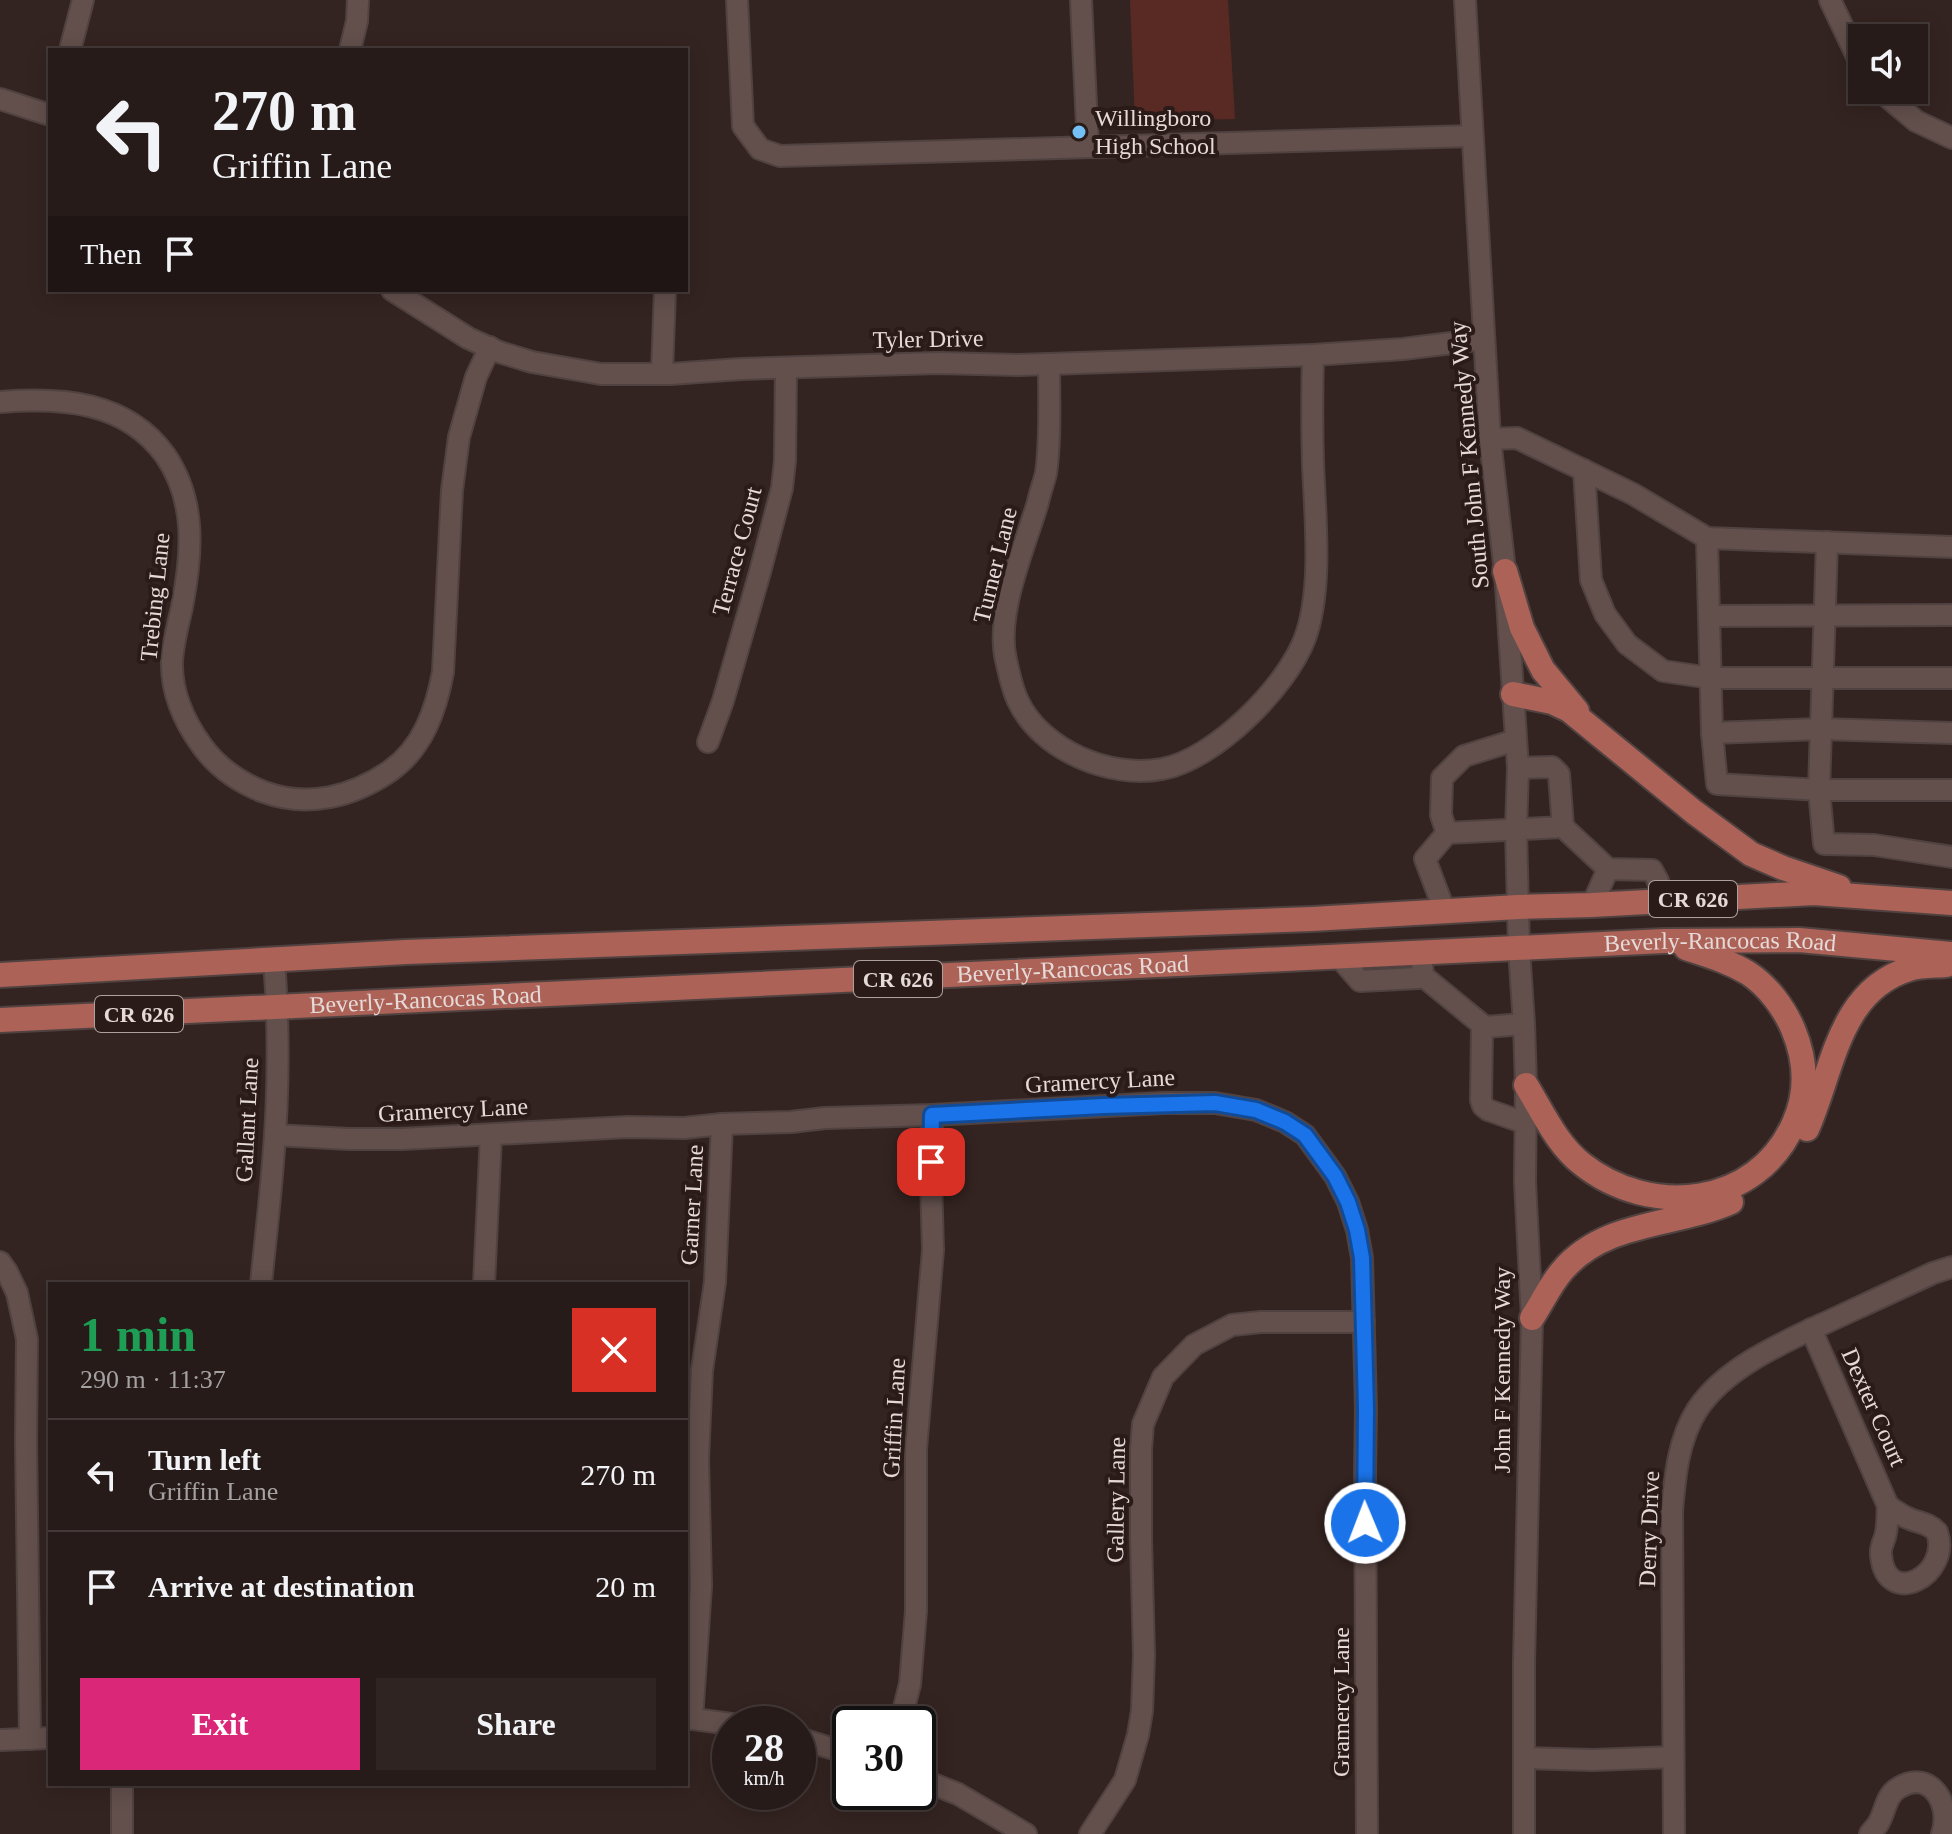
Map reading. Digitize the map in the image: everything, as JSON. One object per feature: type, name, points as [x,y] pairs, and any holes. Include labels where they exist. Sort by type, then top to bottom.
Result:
[{"type":"main road","points":[[1505,571],[1522,628],[1543,670],[1589,725]]},
{"type":"main road","points":[[1513,694],[1552,702],[1569,710],[1694,812],[1751,854],[1868,896]]},
{"type":"main road","name":"Beverly-Rancocas Road","points":[[0,975],[406,952],[1312,919],[1814,893],[1952,903]]},
{"type":"main road","name":"Beverly-Rancocas Road","points":[[0,1020],[1340,958],[1422,965],[1519,949],[1664,941],[1799,940],[1952,954]]},
{"type":"main road","points":[[1526,1085],[1566,1149],[1581,1164],[1636,1193],[1670,1198],[1705,1196],[1738,1184],[1766,1164],[1788,1138],[1801,1107],[1805,1075],[1799,1044],[1788,1017],[1771,994],[1751,975],[1723,960],[1664,941]]},
{"type":"main road","points":[[1532,1318],[1562,1271],[1586,1250],[1615,1234],[1718,1208],[1750,1194],[1778,1172],[1800,1143],[1816,1108],[1841,1033],[1859,1003],[1882,981],[1911,968],[1952,964]]},
{"type":"street","points":[[71,48],[83,0]]},
{"type":"street","points":[[350,48],[358,0]]},
{"type":"street","points":[[737,0],[743,126],[760,149],[780,156],[1472,136]]},
{"type":"street","points":[[1081,0],[1088,147]]},
{"type":"street","name":"South John F Kennedy Way","points":[[1465,0],[1490,439],[1505,571],[1518,768],[1518,907]]},
{"type":"street","points":[[1830,0],[1848,38]]},
{"type":"street","points":[[0,99],[48,111]]},
{"type":"street","points":[[1896,104],[1916,121],[1952,138]]},
{"type":"street","name":"Tyler Drive","points":[[395,292],[468,338],[490,347],[532,362],[601,374],[1313,355],[1403,349],[1484,339]]},
{"type":"street","points":[[662,373],[665,292]]},
{"type":"street","name":"Trebing Lane","points":[[0,402],[54,401],[97,407],[122,416],[145,433],[163,453],[178,476],[187,502],[190,529],[186,583],[172,662],[174,689],[182,714],[209,755],[228,774],[273,795],[299,800],[325,799],[351,793],[375,782],[396,767],[414,748],[438,700],[443,672],[452,490],[459,437],[476,377],[490,347]]},
{"type":"street","name":"Turner Lane","points":[[1049,364],[1046,473],[1007,607],[1003,633],[1005,658],[1018,701],[1039,731],[1060,747],[1084,759],[1136,771],[1162,769],[1213,747],[1274,688],[1305,639],[1315,580],[1311,416],[1313,355]]},
{"type":"street","name":"Terrace Court","points":[[708,742],[757,586],[782,488],[786,368]]},
{"type":"street","points":[[1490,439],[1517,438],[1633,494],[1707,538],[1952,547]]},
{"type":"street","points":[[1584,470],[1591,580],[1605,614],[1627,644],[1663,671],[1711,678],[1952,678]]},
{"type":"street","points":[[1707,538],[1712,733],[1717,784],[1819,790],[1952,790]]},
{"type":"street","points":[[1827,542],[1819,790],[1824,844],[1874,845],[1952,857]]},
{"type":"street","points":[[1709,616],[1952,615]]},
{"type":"street","points":[[1712,733],[1821,729],[1952,733]]},
{"type":"street","points":[[1447,833],[1441,815],[1442,778],[1464,756],[1516,740]]},
{"type":"street","points":[[1518,768],[1552,767],[1559,774],[1563,827],[1608,869],[1652,870],[1662,900]]},
{"type":"street","points":[[1445,912],[1425,859],[1447,833],[1563,827]]},
{"type":"street","points":[[1592,905],[1608,869]]},
{"type":"street","name":"John F Kennedy Way","points":[[1518,907],[1532,1318],[1526,1548],[1524,1834]]},
{"type":"street","name":"Gallant Lane","points":[[261,1282],[275,1135],[278,1008],[274,959]]},
{"type":"street","points":[[1422,965],[1485,1027],[1524,1024]]},
{"type":"street","points":[[1485,1027],[1482,1031],[1483,1106],[1525,1123]]},
{"type":"street","name":"Gramercy Lane","points":[[275,1135],[374,1140],[1215,1103],[1256,1110],[1285,1122],[1305,1135],[1335,1176],[1348,1202],[1362,1258],[1367,1834]]},
{"type":"street","name":"Griffin Lane","points":[[904,1706],[910,1684],[917,1589],[916,1449],[933,1264],[932,1115]]},
{"type":"street","name":"Garner Lane","points":[[689,1719],[701,1586],[698,1459],[702,1370],[715,1282],[722,1124]]},
{"type":"street","points":[[484,1282],[491,1135]]},
{"type":"street","points":[[0,1262],[17,1293],[27,1339],[26,1466],[40,1738],[0,1740]]},
{"type":"street","name":"Derry Drive","points":[[1674,1834],[1672,1511],[1678,1459],[1685,1434],[1697,1410],[1713,1390],[1733,1373],[1811,1329],[1952,1267]]},
{"type":"street","name":"Gallery Lane","points":[[1090,1834],[1125,1780],[1140,1723],[1144,1669],[1141,1449],[1143,1424],[1163,1377],[1194,1345],[1232,1325],[1364,1322]]},
{"type":"street","name":"Dexter Court","points":[[1811,1329],[1888,1506]]},
{"type":"street","points":[[689,1719],[712,1722]]},
{"type":"street","points":[[1524,1758],[1593,1760],[1673,1757]]},
{"type":"street","points":[[1870,1834],[1892,1793],[1910,1783],[1920,1783],[1938,1791],[1944,1799],[1948,1821],[1942,1834]]},
{"type":"street","points":[[936,1785],[958,1794],[1026,1834]]},
{"type":"street","points":[[122,1786],[122,1834]]},
{"type":"shaded area","points":[[1130,0],[1228,0],[1235,119],[1135,121]]},
{"type":"place","name":"Willingboro High School","points":[[1079,132]]},
{"type":"route","points":[[931,1162],[932,1115],[1215,1103],[1256,1110],[1285,1122],[1305,1135],[1335,1176],[1348,1202],[1362,1258],[1365,1523]]}]
